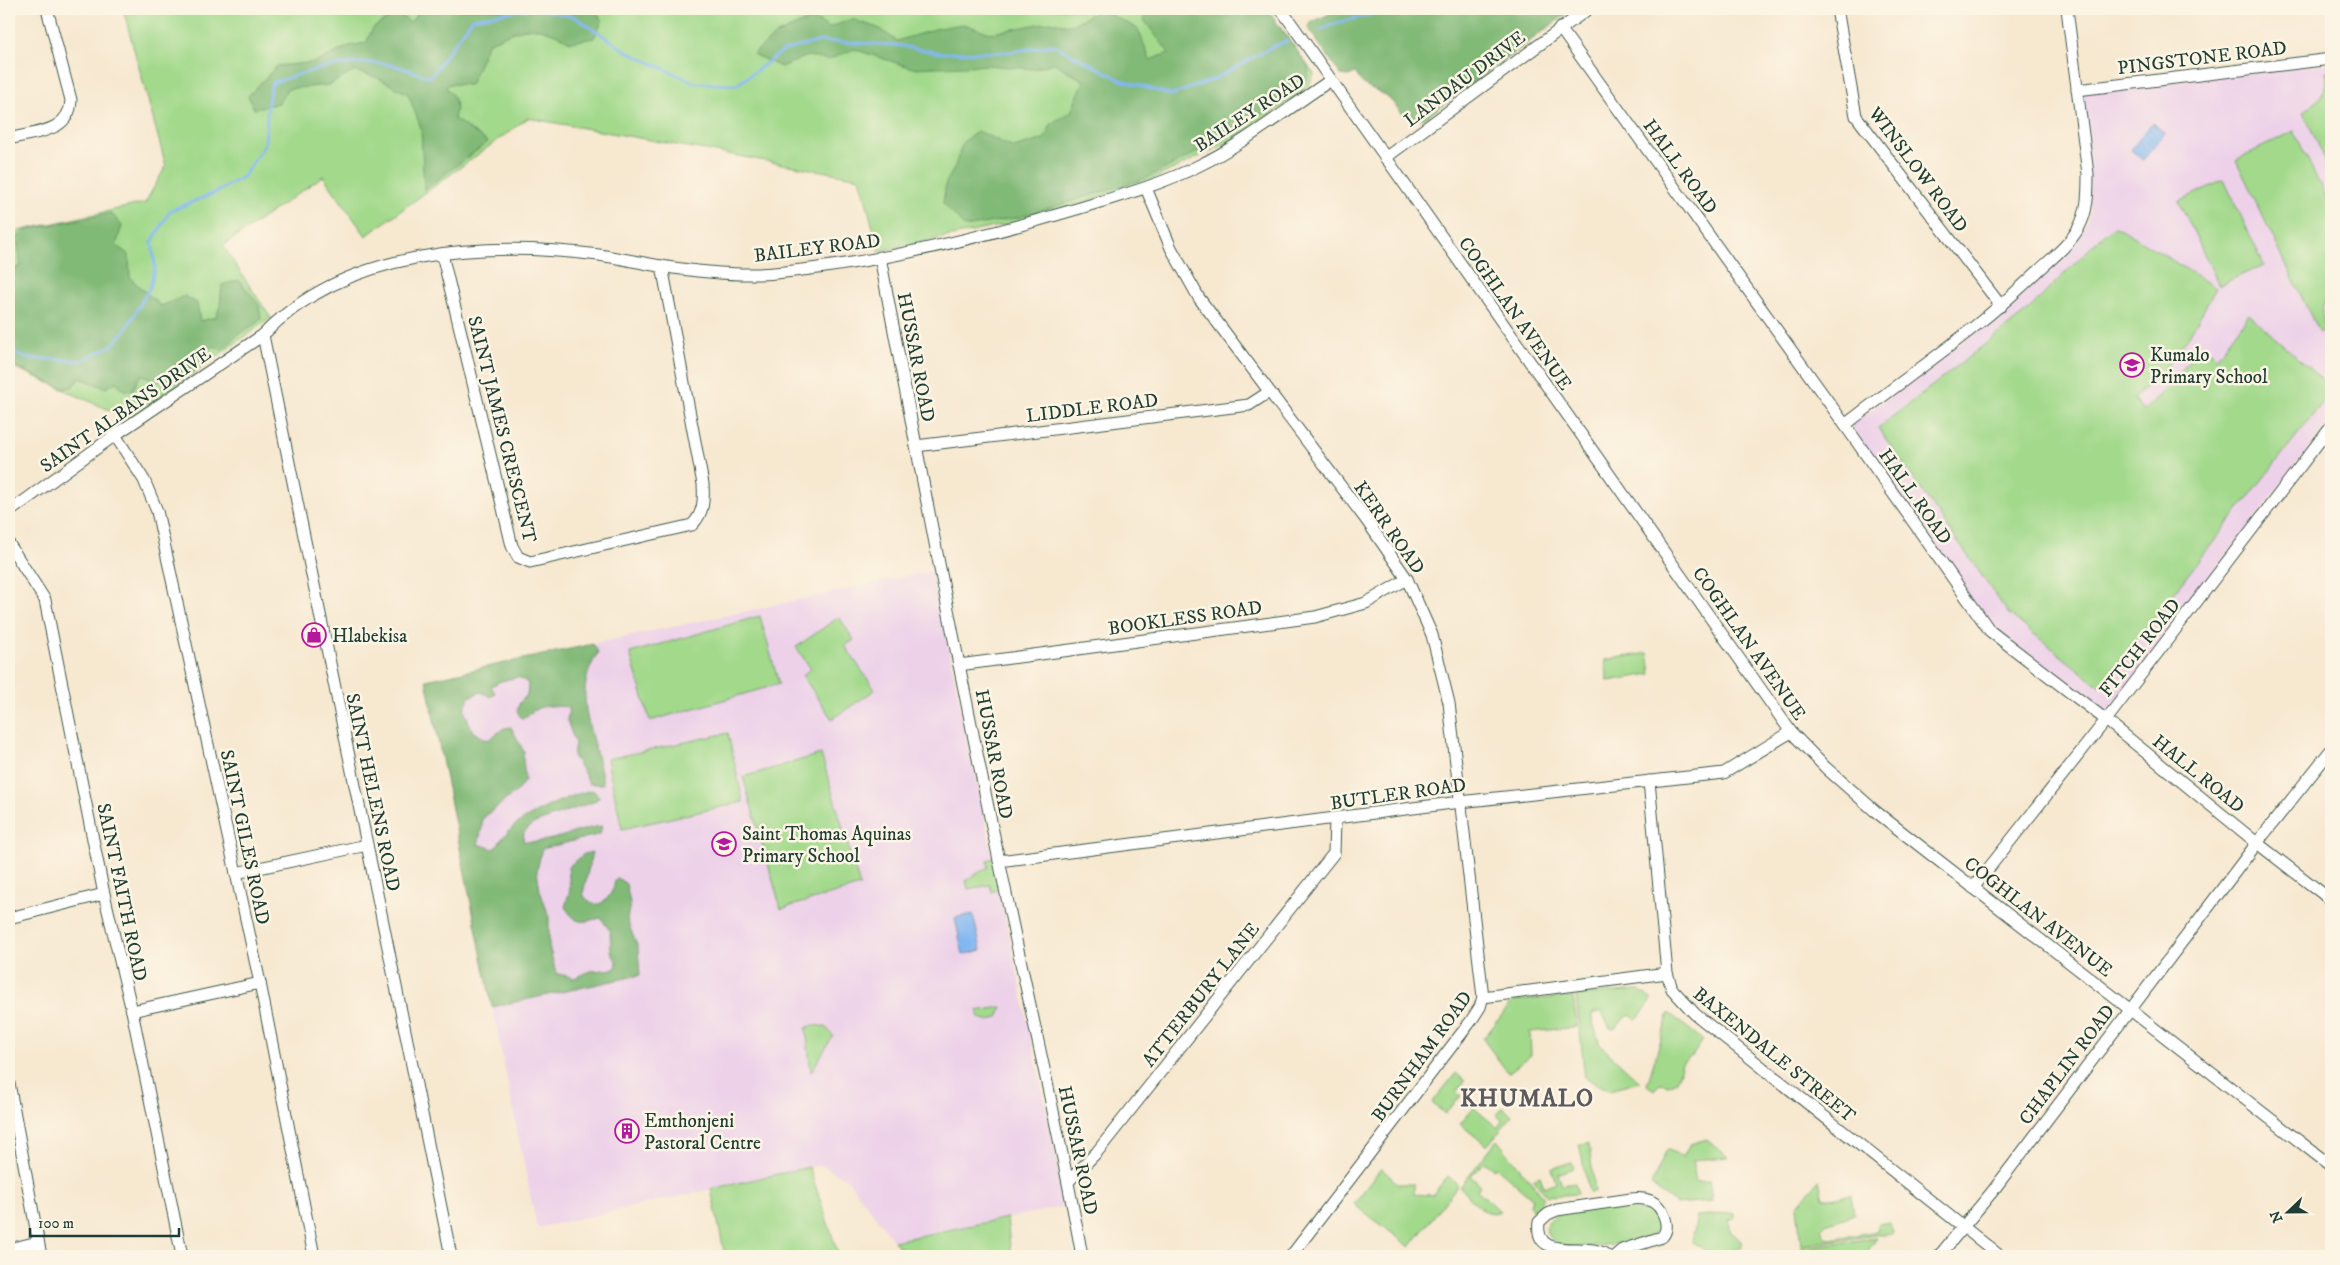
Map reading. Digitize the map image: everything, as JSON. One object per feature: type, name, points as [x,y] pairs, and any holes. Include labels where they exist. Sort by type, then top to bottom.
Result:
[{"type":"street","points":[[9,139],[55,127],[68,117],[71,110],[71,100],[47,9]]},
{"type":"street","name":"COGHLAN AVENUE","points":[[1281,9],[1791,732],[1826,768],[1875,811],[2331,1166]]},
{"type":"street","name":"LANDAU DRIVE","points":[[1385,158],[1588,9]]},
{"type":"street","name":"WINSLOW ROAD","points":[[1837,9],[1856,116],[2002,306]]},
{"type":"street","points":[[1845,425],[2002,306],[2068,243],[2078,229],[2084,215],[2088,195],[2088,174],[2067,9]]},
{"type":"street","name":"HALL ROAD","points":[[1560,28],[1845,425],[1990,631],[2106,720],[2256,843],[2331,900]]},
{"type":"street","name":"PINGSTONE ROAD","points":[[2077,90],[2331,59]]},
{"type":"street","name":"BAILEY ROAD","points":[[263,335],[280,317],[299,304],[360,272],[442,254],[486,248],[516,248],[601,255],[662,266],[759,274],[787,272],[880,257],[1014,228],[1146,188],[1194,168],[1218,156],[1331,80]]},
{"type":"street","name":"KERR ROAD","points":[[1146,188],[1185,275],[1269,392],[1367,521],[1407,579],[1432,635],[1449,703],[1483,997]]},
{"type":"street","name":"SAINT JAMES CRESCENT","points":[[442,254],[512,546],[518,557],[530,562],[692,524],[701,513],[703,484],[662,266]]},
{"type":"street","name":"HUSSAR ROAD","points":[[880,257],[999,862],[1069,1181],[1082,1256]]},
{"type":"street","name":"SAINT ALBANS DRIVE","points":[[9,512],[115,435],[263,335]]},
{"type":"street","name":"SAINT HELENS ROAD","points":[[263,335],[451,1256]]},
{"type":"street","name":"LIDDLE ROAD","points":[[916,446],[1249,405],[1269,392]]},
{"type":"street","name":"FITCH ROAD","points":[[1973,888],[2106,720],[2331,426]]},
{"type":"street","name":"SAINT GILES ROAD","points":[[115,435],[144,480],[157,511],[260,983],[314,1256]]},
{"type":"street","name":"SAINT FAITH ROAD","points":[[9,544],[45,600],[104,894],[132,1011],[182,1256]]},
{"type":"street","name":"BOOKLESS ROAD","points":[[959,664],[1315,617],[1366,603],[1407,579]]},
{"type":"street","name":"BUTLER ROAD","points":[[999,862],[1335,820],[1460,802],[1724,772],[1791,732]]},
{"type":"street","name":"CHAPLIN ROAD","points":[[1939,1256],[2256,843],[2331,750]]},
{"type":"street","name":"BAXENDALE STREET","points":[[1649,781],[1666,973],[1672,989],[1695,1014],[1962,1228],[2000,1256]]},
{"type":"street","name":"ATTERBURY LANE","points":[[1069,1181],[1097,1152],[1334,853],[1335,820]]},
{"type":"street","points":[[236,873],[366,845]]},
{"type":"street","points":[[9,918],[104,894]]},
{"type":"street","name":"BURNHAM ROAD","points":[[1291,1256],[1471,1021],[1480,1007],[1483,997],[1666,973]]},
{"type":"street","points":[[132,1011],[260,983]]},
{"type":"street","points":[[9,1083],[41,1256]]},
{"type":"street","points":[[1607,1256],[1597,1251],[1554,1253],[1543,1243],[1538,1230],[1539,1222],[1548,1214],[1557,1210],[1631,1199],[1642,1198],[1653,1201],[1660,1207],[1666,1223],[1665,1234],[1662,1237],[1622,1250],[1615,1256]]},
{"type":"street","points":[[9,1248],[38,1242]]},
{"type":"shaded area","name":"Kumalo Primary School","points":[[2331,63],[2331,419],[2105,715],[1992,629],[1851,426],[2005,310],[2076,245],[2090,212],[2081,93]]},
{"type":"shaded area","name":"Saint Thomas Aquinas Primary School","points":[[932,571],[1067,1206],[894,1241],[847,1179],[821,1165],[537,1228],[426,680]]},
{"type":"green space","points":[[123,9],[1267,9],[1314,74],[1309,85],[1303,91],[1239,137],[1149,181],[1024,221],[879,251],[860,178],[528,118],[366,236],[323,176],[223,246],[271,318],[129,419],[9,365],[9,233],[145,203],[166,166]]},
{"type":"green space","points":[[422,9],[594,9],[602,21],[594,38],[570,42],[547,31],[529,29],[511,33],[488,43],[470,85],[450,84],[446,88],[455,102],[454,119],[488,142],[424,190],[421,128],[408,94],[378,78],[355,71],[329,85],[287,89],[279,103],[254,109],[248,96],[277,66],[317,62],[349,46],[366,43],[373,28],[397,13],[410,22]]},
{"type":"green space","points":[[1101,9],[1138,29],[1150,60],[1169,53],[1144,20],[1147,9],[1267,9],[1309,68],[1308,76],[1303,84],[1237,132],[1147,178],[1021,217],[965,227],[943,203],[946,183],[955,166],[963,142],[978,131],[1014,148],[1044,139],[1052,123],[1071,112],[1084,81],[1054,63],[1033,69],[987,65],[912,68],[854,49],[828,60],[808,56],[781,67],[753,54],[777,34],[813,18],[829,28],[852,19],[878,28],[897,41],[939,28],[963,24],[991,33],[1050,22],[1071,25]]},
{"type":"green space","points":[[1340,9],[1573,9],[1426,118],[1418,119],[1407,117],[1387,97],[1362,83],[1356,73],[1348,76],[1341,75],[1308,28],[1310,23]]},
{"type":"green space","points":[[2331,70],[2331,172],[2303,112],[2322,96],[2326,87],[2326,71]]},
{"type":"green space","points":[[2294,131],[2331,208],[2329,248],[2332,271],[2323,310],[2324,330],[2319,333],[2236,160]]},
{"type":"green space","points":[[2224,180],[2264,265],[2219,285],[2179,201]]},
{"type":"green space","points":[[111,213],[122,226],[116,245],[129,255],[130,278],[161,306],[185,296],[197,303],[200,321],[216,317],[220,306],[222,285],[239,280],[259,305],[261,319],[221,350],[214,346],[193,358],[191,371],[177,380],[162,382],[141,375],[132,391],[124,390],[116,382],[106,388],[80,378],[72,387],[64,389],[9,364],[9,271],[21,266],[17,238],[25,230]]},
{"type":"green space","points":[[2113,227],[2122,229],[2216,288],[2189,336],[2164,370],[2133,399],[2143,411],[2173,382],[2201,345],[2217,357],[2249,314],[2331,388],[2331,392],[2100,687],[2008,613],[1878,428],[2025,313]]},
{"type":"green space","points":[[760,616],[779,684],[650,721],[630,653]]},
{"type":"green space","points":[[839,617],[854,640],[845,646],[875,690],[832,719],[802,675],[811,669],[796,647]]},
{"type":"green space","points":[[593,644],[598,652],[588,674],[585,687],[585,701],[603,784],[589,784],[573,756],[575,743],[567,720],[569,707],[541,707],[527,717],[521,718],[517,711],[520,702],[527,695],[528,683],[518,677],[501,681],[491,686],[495,693],[491,697],[481,692],[469,697],[464,710],[473,732],[488,740],[504,728],[511,727],[524,752],[525,780],[518,790],[482,819],[478,844],[494,849],[516,825],[536,812],[562,800],[593,790],[600,797],[593,802],[535,823],[524,832],[523,841],[533,842],[553,839],[602,826],[600,834],[542,849],[537,870],[540,891],[549,916],[549,946],[556,973],[574,978],[591,971],[615,969],[617,963],[611,951],[610,931],[601,918],[580,921],[573,917],[565,907],[570,889],[568,867],[584,854],[592,852],[583,894],[593,904],[598,904],[603,902],[611,893],[615,880],[618,878],[626,884],[630,903],[627,920],[638,948],[640,975],[492,1007],[426,680]]},
{"type":"green space","points":[[1648,653],[1651,674],[1608,681],[1605,660]]},
{"type":"green space","points":[[728,733],[743,802],[622,829],[607,759]]},
{"type":"green space","points":[[821,754],[860,886],[781,909],[743,777]]},
{"type":"green space","points":[[997,857],[1003,888],[992,892],[990,885],[968,889],[966,880],[988,867],[987,860]]},
{"type":"green space","points":[[1639,990],[1652,1000],[1636,1020],[1630,1014],[1614,1029],[1610,1028],[1601,1011],[1592,1014],[1600,1045],[1640,1082],[1609,1090],[1585,1078],[1576,995]]},
{"type":"green space","points":[[1573,996],[1577,1027],[1530,1032],[1531,1055],[1508,1073],[1483,1039],[1513,1001]]},
{"type":"green space","points":[[1002,1007],[999,1016],[990,1021],[979,1018],[977,1011]]},
{"type":"green space","points":[[1669,1013],[1703,1040],[1693,1055],[1682,1063],[1677,1081],[1669,1085],[1661,1083],[1654,1090],[1647,1085]]},
{"type":"green space","points":[[813,1025],[826,1027],[833,1036],[811,1072],[806,1028]]},
{"type":"green space","points":[[1456,1073],[1465,1081],[1456,1092],[1461,1096],[1445,1114],[1432,1103]]},
{"type":"green space","points":[[1503,1107],[1512,1116],[1487,1146],[1460,1124],[1474,1108],[1498,1128],[1503,1121],[1496,1115]]},
{"type":"green space","points":[[1707,1139],[1728,1157],[1692,1160],[1696,1182],[1709,1181],[1712,1201],[1676,1204],[1651,1185],[1667,1149],[1683,1157],[1690,1144]]},
{"type":"green space","points":[[1497,1140],[1544,1198],[1532,1211],[1530,1205],[1532,1198],[1496,1167],[1494,1169],[1484,1162],[1471,1176],[1480,1186],[1477,1190],[1500,1211],[1494,1213],[1483,1210],[1460,1187]]},
{"type":"green space","points":[[1589,1143],[1595,1192],[1589,1192],[1579,1144]]},
{"type":"green space","points":[[1571,1162],[1574,1168],[1558,1174],[1562,1185],[1575,1183],[1578,1194],[1547,1196],[1533,1179],[1540,1176],[1544,1187],[1556,1182],[1551,1169]]},
{"type":"green space","points":[[809,1167],[839,1256],[725,1256],[711,1189]]},
{"type":"green space","points":[[1381,1168],[1398,1184],[1414,1184],[1414,1194],[1432,1195],[1448,1176],[1458,1185],[1410,1247],[1354,1204]]},
{"type":"green space","points":[[1819,1180],[1823,1199],[1851,1195],[1854,1214],[1826,1224],[1821,1229],[1825,1238],[1830,1239],[1878,1231],[1877,1224],[1890,1222],[1892,1233],[1801,1245],[1797,1206]]},
{"type":"green space","points":[[1650,1203],[1659,1216],[1661,1228],[1653,1234],[1629,1242],[1561,1248],[1547,1233],[1546,1229],[1550,1220],[1562,1212]]},
{"type":"green space","points":[[1734,1213],[1735,1218],[1729,1220],[1730,1231],[1741,1241],[1742,1248],[1736,1248],[1736,1252],[1731,1255],[1719,1256],[1692,1242],[1697,1216]]},
{"type":"green space","points":[[1007,1218],[1011,1256],[907,1256],[894,1241]]},
{"type":"green space","points":[[1877,1238],[1864,1256],[1804,1256],[1801,1254],[1801,1247]]},
{"type":"water","points":[[2152,123],[2165,133],[2143,160],[2131,150]]},
{"type":"water","points":[[973,914],[981,950],[963,955],[955,918]]},
{"type":"waterway","points":[[9,349],[25,358],[81,361],[111,346],[125,331],[150,287],[155,267],[152,242],[170,211],[217,192],[244,176],[265,144],[268,101],[272,83],[313,70],[357,63],[386,64],[430,77],[473,18],[527,9]]},
{"type":"waterway","points":[[539,9],[575,17],[628,52],[695,83],[737,85],[783,51],[821,41],[895,45],[940,53],[1009,52],[1054,45],[1121,80],[1171,95],[1215,79],[1272,47],[1287,41]]},
{"type":"waterway","points":[[1321,30],[1336,23],[1394,9]]},
{"type":"place","name":"Kumalo Primary School","points":[[2132,365]]},
{"type":"place","name":"Hlabekisa","points":[[314,635]]},
{"type":"place","name":"Saint Thomas Aquinas Primary School","points":[[724,844]]},
{"type":"place","name":"Emthonjeni Pastoral Centre","points":[[627,1131]]},
{"type":"district","name":"KHUMALO","points":[[1527,1098]]}]
